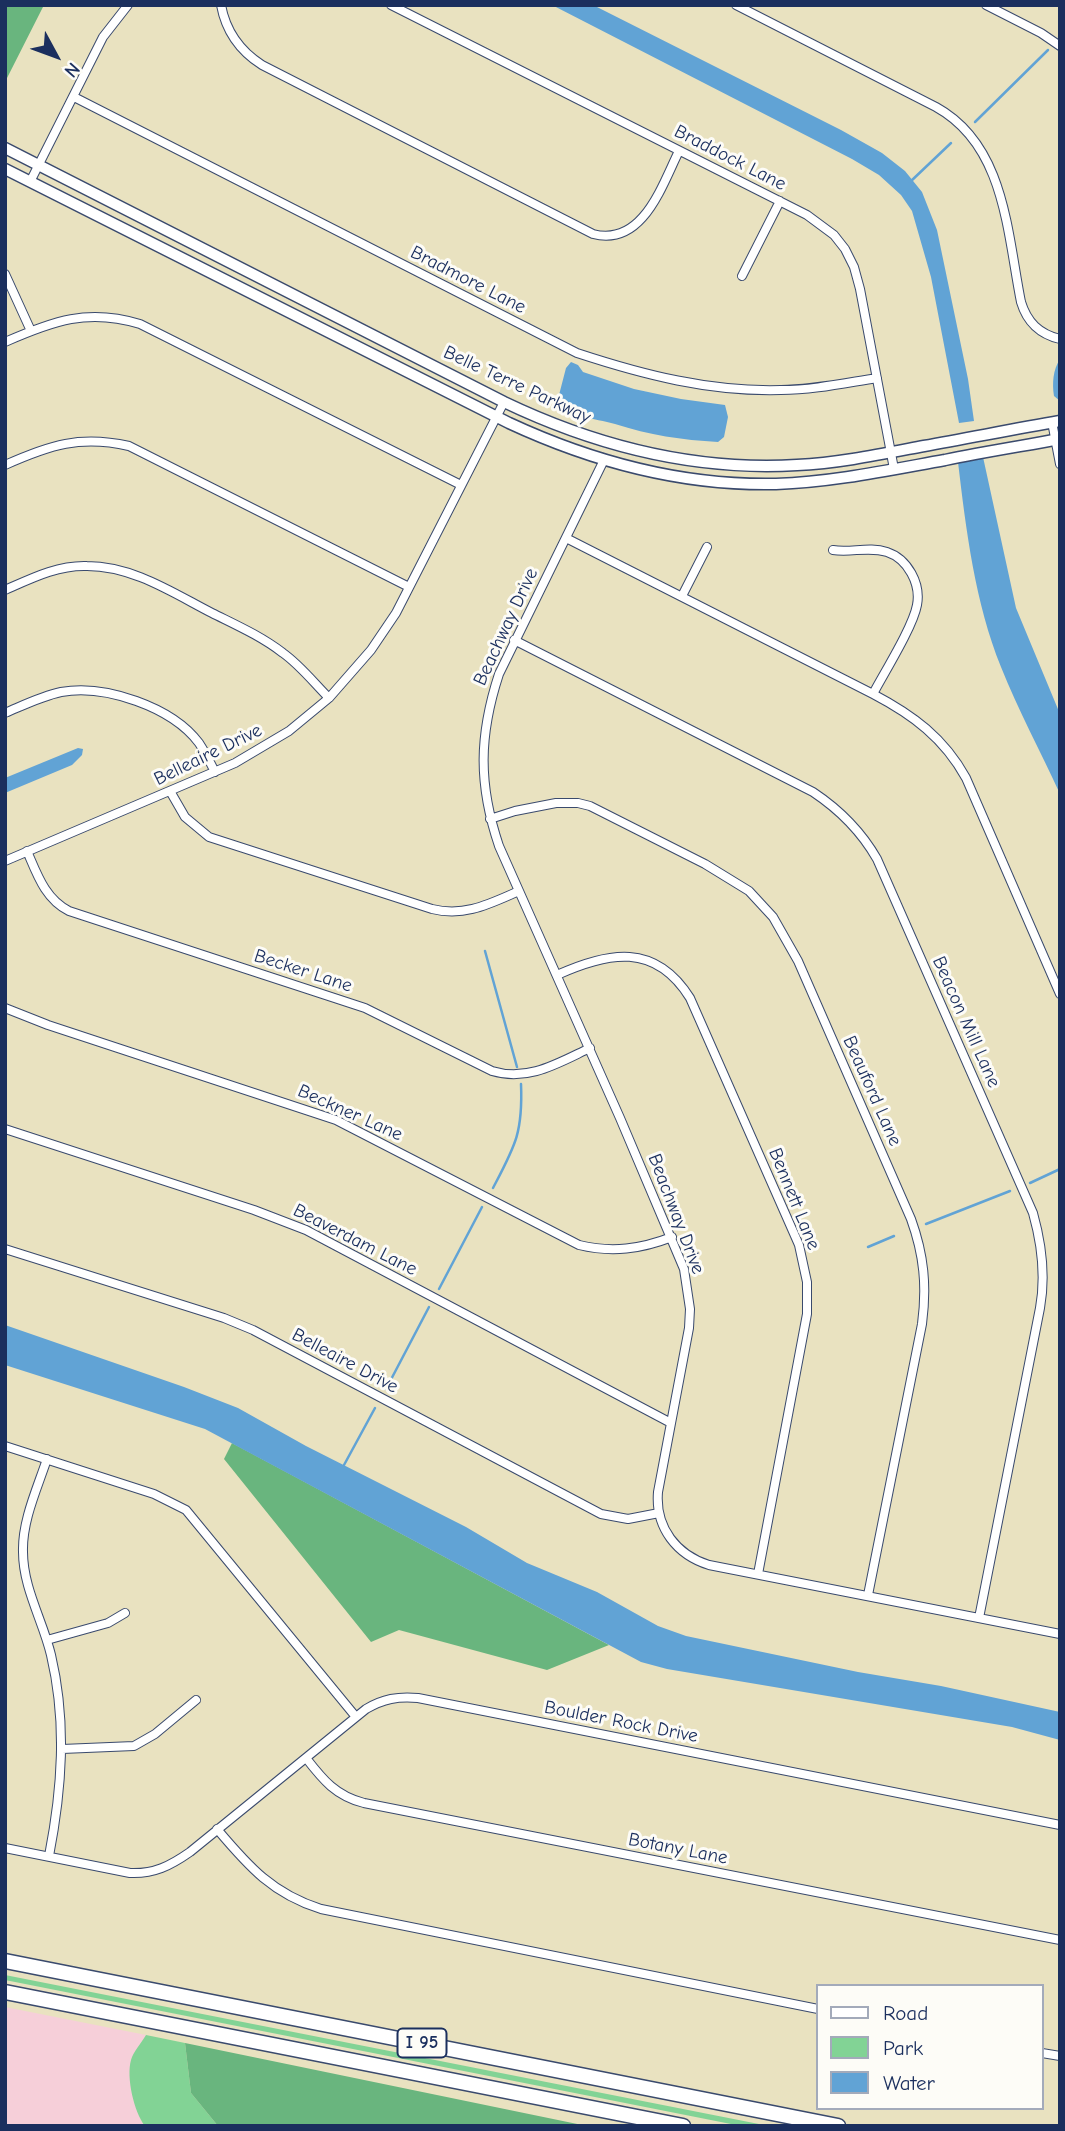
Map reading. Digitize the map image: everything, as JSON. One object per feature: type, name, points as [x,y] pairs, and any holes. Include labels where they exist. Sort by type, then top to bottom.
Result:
[{"type":"highway","name":"I 95","points":[[5,1961],[838,2126]]},
{"type":"highway","name":"I 95","points":[[5,1992],[683,2126]]},
{"type":"main road","name":"Belle Terre Parkway","points":[[5,148],[504,402],[587,437],[623,448],[687,461],[776,466],[837,462],[1056,421]]},
{"type":"main road","name":"Belle Terre Parkway","points":[[5,169],[497,417],[552,442],[604,460],[679,477],[740,483],[818,481],[1057,439]]},
{"type":"street","points":[[30,182],[103,37],[128,5]]},
{"type":"street","points":[[221,5],[232,36],[242,50],[262,65],[593,234],[615,235],[636,226],[651,206],[679,151]]},
{"type":"street","name":"Braddock Lane","points":[[391,5],[780,201],[822,224],[834,235],[849,255],[859,281],[894,469]]},
{"type":"street","points":[[736,5],[936,107],[967,130],[985,155],[996,179],[1026,316],[1041,332],[1060,339]]},
{"type":"street","points":[[986,5],[1060,46]]},
{"type":"street","name":"Bradmore Lane","points":[[74,97],[577,353],[653,376],[728,389],[783,390],[877,378]]},
{"type":"street","points":[[742,276],[780,201]]},
{"type":"street","points":[[5,274],[31,331]]},
{"type":"street","points":[[5,342],[79,316],[113,317],[140,324],[461,485]]},
{"type":"street","name":"Belleaire Drive","points":[[5,860],[215,772],[272,743],[329,698],[388,626],[504,402]]},
{"type":"street","points":[[1056,421],[1060,464]]},
{"type":"street","points":[[5,465],[65,443],[103,441],[129,446],[409,587]]},
{"type":"street","name":"Beachway Drive","points":[[604,460],[514,640],[492,695],[484,735],[483,778],[490,819],[519,891],[590,1048],[684,1269],[690,1309],[688,1340],[658,1492],[659,1513]]},
{"type":"street","points":[[566,538],[873,694],[910,714],[929,729],[950,752],[961,770],[1060,994]]},
{"type":"street","points":[[682,596],[707,547]]},
{"type":"street","points":[[833,550],[876,549],[891,553],[908,567],[916,584],[918,598],[915,613],[873,694]]},
{"type":"street","points":[[5,590],[38,575],[70,567],[99,566],[122,570],[148,580],[269,643],[296,664],[329,698]]},
{"type":"street","name":"Beacon Mill Lane","points":[[514,640],[813,792],[839,811],[860,832],[877,859],[1033,1213],[1042,1250],[1042,1301],[979,1618]]},
{"type":"street","points":[[5,713],[59,693],[92,691],[118,695],[146,706],[182,727],[198,743],[215,772]]},
{"type":"street","points":[[170,791],[184,817],[209,837],[421,906],[444,912],[464,912],[519,891]]},
{"type":"street","name":"Beauford Lane","points":[[490,819],[556,803],[578,803],[604,813],[705,864],[749,891],[773,917],[798,961],[911,1219],[924,1263],[922,1324],[868,1595]]},
{"type":"street","name":"Becker Lane","points":[[27,851],[46,891],[55,902],[69,911],[353,1004],[395,1021],[492,1071],[509,1075],[536,1072],[590,1048]]},
{"type":"street","name":"Bennett Lane","points":[[556,975],[602,957],[627,957],[657,966],[683,987],[799,1245],[807,1282],[807,1314],[758,1574]]},
{"type":"street","name":"Beckner Lane","points":[[5,1007],[48,1025],[336,1120],[579,1245],[631,1249],[672,1237]]},
{"type":"street","name":"Beaverdam Lane","points":[[5,1129],[254,1210],[306,1230],[671,1423]]},
{"type":"street","name":"Belleaire Drive","points":[[5,1248],[244,1325],[601,1514],[621,1519],[659,1513]]},
{"type":"street","points":[[5,1446],[154,1494],[186,1510],[356,1717]]},
{"type":"street","points":[[47,1459],[25,1529],[23,1552],[27,1579],[47,1640],[58,1691],[62,1749],[59,1801],[50,1856]]},
{"type":"street","points":[[659,1513],[670,1538],[690,1558],[709,1565],[1060,1634]]},
{"type":"street","points":[[47,1640],[111,1622],[125,1613]]},
{"type":"street","name":"Boulder Rock Drive","points":[[5,1848],[122,1871],[153,1872],[174,1863],[374,1704],[387,1699],[418,1698],[1060,1825]]},
{"type":"street","points":[[62,1749],[134,1746],[155,1734],[196,1700]]},
{"type":"street","name":"Botany Lane","points":[[306,1758],[332,1789],[346,1798],[364,1804],[1060,1940]]},
{"type":"street","points":[[217,1829],[245,1863],[265,1881],[299,1901],[321,1909],[816,2009]]},
{"type":"shaded area","points":[[5,2007],[146,2035],[131,2059],[141,2121],[145,2126],[5,2126]]},
{"type":"green space","points":[[5,5],[44,5],[5,82]]},
{"type":"green space","points":[[232,1443],[609,1645],[547,1670],[399,1630],[371,1642],[224,1459]]},
{"type":"green space","points":[[5,1975],[769,2126],[741,2126],[5,1980]]},
{"type":"green space","points":[[146,2035],[185,2043],[191,2093],[218,2126],[145,2126],[134,2103],[130,2067],[132,2057]]},
{"type":"green space","points":[[185,2043],[587,2126],[218,2126],[191,2093]]},
{"type":"water","points":[[552,5],[593,5],[841,130],[882,153],[905,171],[922,192],[937,230],[974,421],[959,423],[931,277],[912,211],[901,195],[879,175],[852,159]]},
{"type":"water","points":[[1060,359],[1060,401],[1054,396],[1053,386],[1054,372]]},
{"type":"water","points":[[571,362],[578,365],[583,372],[634,389],[725,405],[728,417],[724,437],[718,442],[666,436],[574,413],[562,403],[559,395],[566,368]]},
{"type":"water","points":[[983,457],[1016,608],[1060,714],[1060,794],[1001,667],[978,592],[958,462]]},
{"type":"water","points":[[78,748],[83,749],[82,755],[72,765],[5,793],[5,778]]},
{"type":"water","points":[[5,1325],[238,1408],[306,1446],[466,1527],[527,1563],[597,1592],[658,1626],[686,1636],[1060,1712],[1060,1740],[1012,1727],[667,1669],[641,1662],[205,1429],[5,1365]]},
{"type":"waterway","points":[[975,122],[1048,50]]},
{"type":"waterway","points":[[910,182],[951,143]]},
{"type":"waterway","points":[[485,951],[517,1067]]},
{"type":"waterway","points":[[493,1188],[516,1139],[521,1115],[521,1084]]},
{"type":"waterway","points":[[1030,1183],[1060,1169]]},
{"type":"waterway","points":[[926,1224],[1010,1191]]},
{"type":"waterway","points":[[439,1289],[482,1207]]},
{"type":"waterway","points":[[868,1247],[894,1236]]},
{"type":"waterway","points":[[386,1389],[429,1307]]},
{"type":"waterway","points":[[344,1465],[375,1408]]}]
